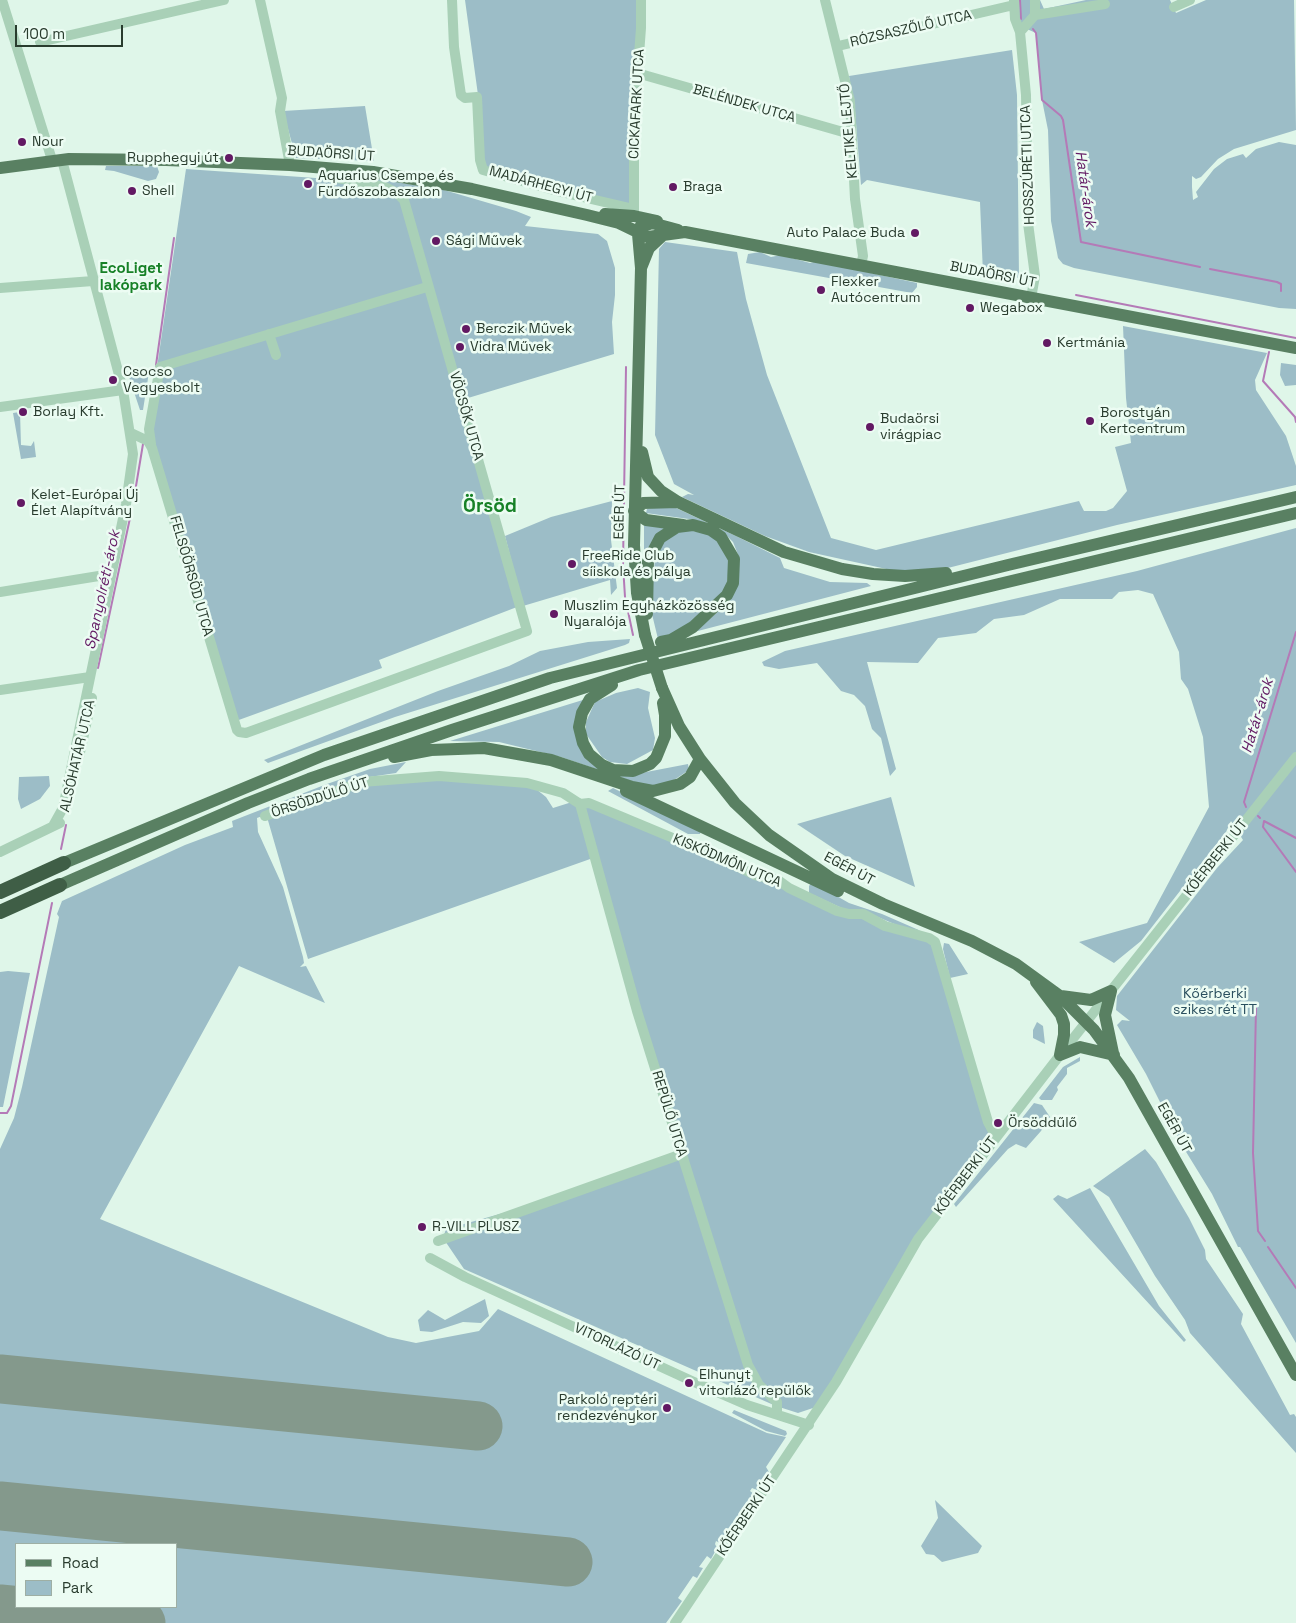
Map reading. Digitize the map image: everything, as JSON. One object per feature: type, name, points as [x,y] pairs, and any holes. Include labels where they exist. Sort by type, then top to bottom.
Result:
[{"type":"highway","points":[[0,892],[64,863]]},
{"type":"highway","points":[[0,912],[60,885]]},
{"type":"main road","name":"BUDAÖRSI ÚT","points":[[0,168],[61,160],[171,160],[328,168],[402,176],[472,189],[619,223],[675,226],[684,232]]},
{"type":"main road","name":"BUDAÖRSI ÚT","points":[[587,215],[639,224],[663,235],[684,232],[861,265],[1032,292],[1296,348]]},
{"type":"main road","points":[[587,215],[626,232],[633,241],[641,268]]},
{"type":"main road","name":"EGÉR ÚT","points":[[639,224],[641,268],[634,511],[637,593],[645,635],[662,688],[679,726],[700,759],[735,803],[769,835],[812,867],[883,904],[972,941],[1032,975],[1060,996],[1086,1022],[1114,1055],[1296,1375]]},
{"type":"main road","points":[[641,268],[649,248],[663,235]]},
{"type":"main road","points":[[637,429],[642,439],[644,466],[648,477],[661,491],[678,502],[784,552],[842,569],[905,576],[940,574],[1008,564]]},
{"type":"main road","points":[[64,863],[324,754],[445,712],[600,664],[1008,564],[1296,497]]},
{"type":"main road","points":[[600,664],[624,653],[678,636],[716,607],[727,595],[733,583],[734,559],[729,547],[721,537],[711,530],[646,520],[634,511],[644,503],[678,502]]},
{"type":"main road","points":[[60,885],[248,803],[309,779],[452,730],[638,670],[1296,513]]},
{"type":"main road","points":[[645,635],[647,574],[650,553],[660,538],[677,527],[686,525]]},
{"type":"main road","points":[[638,670],[595,694],[582,713],[580,735],[585,748],[594,759],[606,767],[624,772],[640,769],[656,758],[664,741],[666,731],[662,688]]},
{"type":"main road","points":[[309,779],[336,776],[393,757],[431,750],[484,748],[537,756],[638,788],[654,791],[680,784],[690,777],[700,759]]},
{"type":"main road","points":[[590,773],[856,899],[883,904]]},
{"type":"main road","points":[[1032,975],[1062,1020],[1064,1035],[1060,1055]]},
{"type":"main road","points":[[1060,996],[1091,1000],[1110,991]]},
{"type":"main road","points":[[1110,991],[1105,1015],[1114,1055]]},
{"type":"main road","points":[[1060,1055],[1080,1047],[1096,1049],[1114,1055]]},
{"type":"street","name":"ALSÓHATÁR UTCA","points":[[2,0],[4,22],[61,160],[123,390],[143,439]]},
{"type":"street","points":[[40,42],[224,0]]},
{"type":"street","points":[[260,0],[282,98],[280,111],[290,165]]},
{"type":"street","name":"MADÁRHEGYI ÚT","points":[[452,0],[454,47],[461,95],[465,98],[477,97],[480,160],[483,170],[561,192],[639,224]]},
{"type":"street","name":"CICKAFARK UTCA","points":[[639,224],[633,164],[641,0]]},
{"type":"street","name":"KELTIKE LEJTŐ","points":[[825,0],[838,46],[850,101],[850,134],[855,199],[863,256],[861,265]]},
{"type":"street","points":[[1035,0],[1035,15]]},
{"type":"street","points":[[1174,7],[1190,0]]},
{"type":"street","name":"RÓZSASZŐLŐ UTCA","points":[[838,46],[1014,2]]},
{"type":"street","name":"HOSSZÚRÉTI UTCA","points":[[1014,2],[1015,19],[1020,32],[1026,107],[1028,223],[1035,276],[1032,292]]},
{"type":"street","points":[[1020,32],[1035,15],[1104,4]]},
{"type":"street","name":"BELÉNDEK UTCA","points":[[637,73],[850,134]]},
{"type":"street","name":"VÖCSÖK UTCA","points":[[237,730],[246,733],[527,631],[401,196],[384,188],[332,177],[328,174],[328,168]]},
{"type":"street","points":[[0,288],[94,281]]},
{"type":"street","points":[[276,355],[270,334],[427,286]]},
{"type":"street","name":"ALSÓHATÁR UTCA","points":[[0,852],[61,822],[68,808],[93,695],[90,677],[133,454],[149,429],[160,367],[270,334]]},
{"type":"street","points":[[0,407],[123,390]]},
{"type":"street","name":"FELSŐÖRSÖD UTCA","points":[[143,439],[237,730]]},
{"type":"street","points":[[0,592],[111,574]]},
{"type":"street","points":[[0,690],[90,677]]},
{"type":"street","name":"KŐÉRBERKI ÚT","points":[[675,1623],[809,1425],[836,1382],[902,1263],[996,1137],[1296,757]]},
{"type":"street","name":"ÖRSÖDDŰLŐ ÚT","points":[[265,816],[362,782],[439,776],[527,783],[563,794],[580,804]]},
{"type":"street","name":"KISKÖDMÖN UTCA","points":[[580,804],[588,803],[716,856],[755,875],[778,880],[789,888],[837,911],[849,914],[863,914],[885,926],[920,935],[935,942],[988,1122],[996,1137]]},
{"type":"street","name":"REPÜLŐ UTCA","points":[[580,804],[638,1011],[748,1365],[759,1385],[777,1402],[777,1414]]},
{"type":"street","points":[[438,1241],[682,1154]]},
{"type":"street","name":"VITORLÁZÓ ÚT","points":[[430,1258],[474,1281],[694,1382],[747,1404],[809,1425]]},
{"type":"green space","points":[[465,0],[645,0],[632,209],[485,175],[478,95]]},
{"type":"green space","points":[[1016,0],[1040,0],[1044,9],[1086,0],[1170,0],[1176,13],[1206,0],[1294,0],[1296,130],[1234,149],[1218,159],[1201,177],[1196,179],[1192,176],[1192,187],[1193,200],[1198,197],[1196,192],[1214,169],[1227,159],[1243,154],[1246,158],[1256,149],[1279,142],[1296,145],[1296,309],[1279,308],[1074,268],[1063,264],[1058,258],[1051,221],[1048,130],[1042,100],[1036,33],[1020,26]]},
{"type":"green space","points":[[1012,50],[1017,95],[1019,278],[983,274],[980,202],[867,180],[861,185],[855,111],[849,76]]},
{"type":"green space","points":[[365,106],[374,161],[296,158],[283,111]]},
{"type":"green space","points":[[106,166],[157,166],[159,172],[156,179],[148,181],[105,170]]},
{"type":"green space","points":[[186,169],[330,179],[336,172],[444,190],[531,217],[525,226],[598,234],[607,241],[615,268],[612,322],[614,354],[468,398],[460,407],[517,607],[379,660],[382,668],[236,721],[147,436]]},
{"type":"green space","points":[[665,242],[737,252],[746,299],[767,375],[831,538],[876,550],[1079,501],[1084,511],[1106,511],[1113,508],[1127,491],[1115,447],[1131,443],[1126,398],[1123,326],[1267,353],[1255,380],[1256,390],[1286,436],[1296,466],[1296,485],[1117,525],[936,571],[891,570],[809,552],[765,536],[682,497],[688,494],[694,495],[674,484],[655,435],[659,249]]},
{"type":"green space","points":[[760,252],[771,257],[781,255],[810,263],[817,261],[917,283],[917,287],[912,293],[746,263],[748,254]]},
{"type":"green space","points":[[1281,363],[1296,365],[1296,385],[1285,386],[1280,375]]},
{"type":"green space","points":[[127,371],[149,372],[143,410],[140,410]]},
{"type":"green space","points":[[20,412],[21,445],[31,446],[34,441],[36,457],[21,459],[13,413]]},
{"type":"green space","points":[[612,501],[611,540],[617,588],[611,595],[610,580],[523,606],[505,536],[551,517]]},
{"type":"green space","points":[[674,507],[719,528],[696,520],[646,513],[647,509],[651,508]]},
{"type":"green space","points":[[644,523],[670,526],[645,556],[644,556]]},
{"type":"green space","points":[[719,528],[780,558],[784,568],[830,582],[867,583],[871,586],[694,632],[720,610],[739,557],[733,542]]},
{"type":"green space","name":"Kőérberki szikes rét TT","points":[[1296,528],[1296,1343],[1240,1247],[1238,1247],[1212,1194],[1180,1142],[1146,1074],[1117,1025],[1122,1020],[1130,1021],[1116,1010],[1117,996],[1217,868],[1243,840],[1231,821],[1226,832],[1141,941],[1114,963],[1079,942],[1147,923],[1209,807],[1203,737],[1188,689],[1181,679],[1179,652],[1153,594],[1138,590],[1119,592],[1112,599],[1060,599],[1024,615],[994,619],[976,633],[938,638],[918,663],[867,662],[896,769],[890,776],[881,738],[872,729],[865,706],[854,695],[841,691],[817,663],[779,669],[764,666],[762,662],[785,651],[1137,571]]},
{"type":"green space","points":[[684,529],[717,536],[730,562],[726,589],[704,613],[671,635],[658,639],[651,610],[655,558],[663,539]]},
{"type":"green space","points":[[630,639],[629,643],[625,645],[395,717],[268,763],[264,760],[438,691],[509,666],[540,651],[588,642]]},
{"type":"green space","points":[[638,688],[650,692],[648,708],[655,738],[653,750],[627,764],[610,762],[602,757],[586,734],[586,722],[595,702],[616,693]]},
{"type":"green space","points":[[586,699],[577,722],[588,761],[636,774],[688,764],[689,770],[668,784],[646,786],[561,757],[499,742],[450,741]]},
{"type":"green space","points":[[406,762],[396,773],[363,778],[257,818],[258,832],[283,887],[303,957],[304,963],[300,967],[306,966],[325,1003],[239,966],[100,1219],[388,1337],[416,1343],[479,1331],[498,1309],[767,1433],[786,1437],[766,1467],[769,1472],[757,1490],[752,1488],[750,1491],[754,1494],[720,1543],[716,1541],[717,1548],[711,1559],[707,1556],[699,1567],[703,1568],[697,1578],[693,1576],[678,1598],[682,1601],[666,1623],[0,1623],[0,1149],[14,1118],[22,1087],[59,917],[57,914],[62,901],[185,845],[233,827],[232,821],[370,769]]},
{"type":"green space","points":[[49,776],[50,786],[40,799],[21,809],[18,799],[19,777]]},
{"type":"green space","points":[[417,777],[531,785],[546,797],[553,808],[572,802],[584,803],[837,911],[929,938],[996,1137],[937,1214],[836,1382],[813,1408],[798,1413],[776,1406],[464,1269],[443,1238],[446,1229],[557,1198],[681,1154],[593,858],[308,959],[267,817],[364,782]]},
{"type":"green space","points":[[613,788],[701,831],[700,834],[688,834],[608,791]]},
{"type":"green space","points":[[891,797],[915,887],[845,856],[797,824]]},
{"type":"green space","points":[[812,882],[849,903],[882,914],[921,931],[899,926],[866,912],[844,909],[809,893],[809,886]]},
{"type":"green space","points":[[944,943],[949,944],[968,974],[950,978],[943,949]]},
{"type":"green space","points":[[0,972],[30,973],[3,1107],[0,1107]]},
{"type":"green space","points":[[1037,1022],[1043,1026],[1045,1044],[1033,1038],[1033,1030]]},
{"type":"green space","points":[[1080,1057],[1080,1061],[1067,1068],[1067,1074],[1057,1087],[1058,1090],[1052,1100],[1041,1100],[1039,1098],[1063,1067]]},
{"type":"green space","points":[[1034,1103],[1042,1105],[1050,1117],[1041,1131],[1026,1148],[1016,1144],[1008,1149],[956,1207],[954,1204]]},
{"type":"green space","points":[[1145,1149],[1156,1162],[1189,1218],[1205,1250],[1206,1259],[1243,1314],[1241,1324],[1290,1415],[1294,1414],[1296,1417],[1296,1453],[1190,1333],[1185,1320],[1155,1276],[1109,1197],[1093,1186]]},
{"type":"green space","points":[[1090,1188],[1159,1306],[1186,1340],[1184,1342],[1053,1199],[1058,1195],[1067,1199]]},
{"type":"green space","points":[[485,1299],[489,1316],[481,1323],[463,1322],[432,1332],[420,1331],[418,1320],[428,1310],[445,1320]]},
{"type":"green space","points":[[734,1410],[786,1431],[787,1434],[785,1436],[766,1431],[732,1413]]},
{"type":"green space","points":[[935,1500],[982,1546],[978,1553],[942,1562],[934,1555],[926,1554],[921,1546],[938,1518]]},
{"type":"waterway","name":"Határ-árok","points":[[1020,0],[1021,19]]},
{"type":"waterway","name":"Határ-árok","points":[[1033,29],[1036,33],[1042,100],[1061,116],[1063,120],[1081,242],[1200,267]]},
{"type":"waterway","name":"Spanyolréti-árok","points":[[156,365],[174,238]]},
{"type":"waterway","name":"Határ-árok","points":[[1210,269],[1277,282],[1281,284],[1281,291]]},
{"type":"waterway","points":[[1076,295],[1296,338]]},
{"type":"waterway","name":"Határ-árok","points":[[1269,352],[1263,381],[1295,417],[1296,422]]},
{"type":"waterway","points":[[626,367],[623,565],[625,597],[633,635]]},
{"type":"waterway","name":"Spanyolréti-árok","points":[[134,498],[143,444]]},
{"type":"waterway","name":"Spanyolréti-árok","points":[[98,668],[130,518]]},
{"type":"waterway","name":"Határ-árok","points":[[1246,807],[1244,802],[1296,632]]},
{"type":"waterway","points":[[1296,838],[1264,821],[1263,827],[1296,872]]},
{"type":"waterway","name":"Spanyolréti-árok","points":[[61,849],[66,825]]},
{"type":"waterway","name":"Spanyolréti-árok","points":[[0,1113],[7,1113],[11,1106],[52,903]]},
{"type":"waterway","points":[[1256,1008],[1253,1153],[1258,1231],[1265,1241]]},
{"type":"waterway","points":[[1268,1247],[1296,1288]]},
{"type":"runway","points":[[0,1379],[478,1426]]},
{"type":"runway","points":[[0,1506],[568,1562]]},
{"type":"runway","points":[[0,1609],[141,1623]]},
{"type":"place","name":"Nour","points":[[22,142]]},
{"type":"place","name":"Rupphegyi út","points":[[229,158]]},
{"type":"place","name":"Aquarius Csempe és Fürdőszobaszalon","points":[[308,184]]},
{"type":"place","name":"Braga","points":[[673,187]]},
{"type":"place","name":"Shell","points":[[132,191]]},
{"type":"place","name":"Auto Palace Buda","points":[[915,233]]},
{"type":"place","name":"Sági Művek","points":[[436,241]]},
{"type":"place","name":"Flexker Autócentrum","points":[[821,290]]},
{"type":"place","name":"Wegabox","points":[[970,308]]},
{"type":"place","name":"Berczik Művek","points":[[466,329]]},
{"type":"place","name":"Kertmánia","points":[[1047,343]]},
{"type":"place","name":"Vidra Művek","points":[[460,347]]},
{"type":"place","name":"Csocso Vegyesbolt","points":[[113,380]]},
{"type":"place","name":"Borlay Kft.","points":[[23,412]]},
{"type":"place","name":"Borostyán Kertcentrum","points":[[1090,421]]},
{"type":"place","name":"Budaörsi virágpiac","points":[[870,427]]},
{"type":"place","name":"Kelet-Európai Új Élet Alapítvány","points":[[21,503]]},
{"type":"place","name":"FreeRide Club síiskola és pálya","points":[[572,564]]},
{"type":"place","name":"Muszlim Egyházközösség Nyaralója","points":[[554,614]]},
{"type":"place","name":"Örsöddűlő","points":[[998,1123]]},
{"type":"place","name":"R-VILL PLUSZ","points":[[422,1227]]},
{"type":"place","name":"Elhunyt vitorlázó repülők","points":[[689,1383]]},
{"type":"place","name":"Parkoló reptéri rendezvénykor","points":[[667,1408]]},
{"type":"district","name":"EcoLiget lakópark","points":[[131,278]]},
{"type":"district","name":"Örsöd","points":[[490,507]]}]
